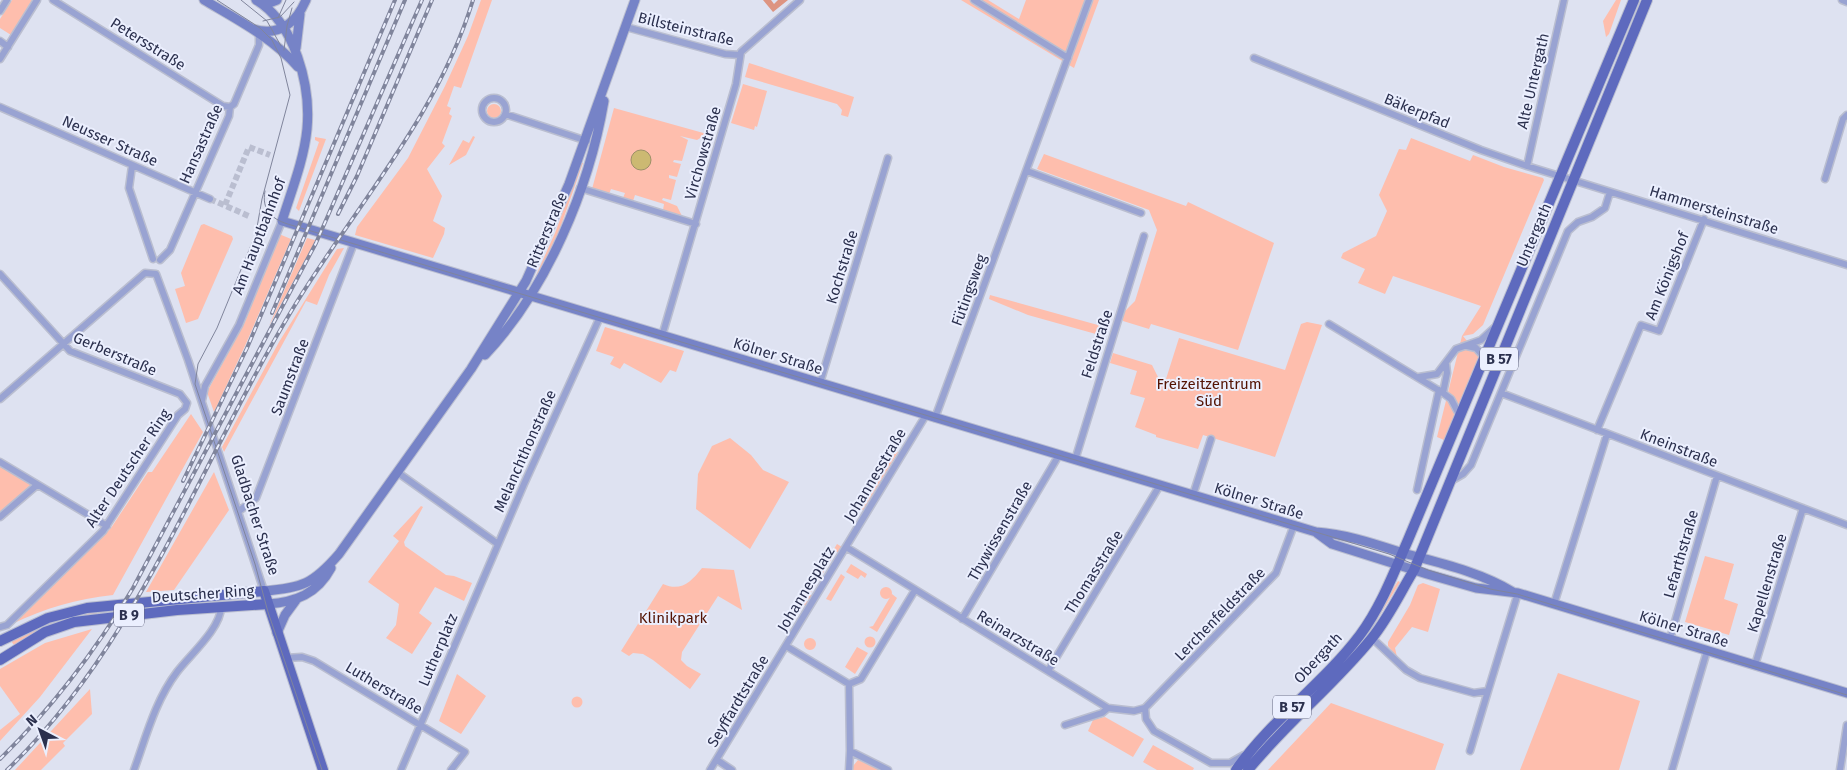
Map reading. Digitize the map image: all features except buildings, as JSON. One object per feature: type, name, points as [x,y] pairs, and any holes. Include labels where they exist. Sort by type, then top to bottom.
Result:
[{"type":"main road","points":[[204,0],[292,54]]},
{"type":"main road","points":[[260,2],[277,0]]},
{"type":"main road","name":"Ritterstraße","points":[[268,604],[296,600],[315,589],[327,575],[339,554],[471,369],[520,293],[549,232],[586,141],[635,0]]},
{"type":"main road","name":"Untergath","points":[[1403,552],[1634,0]]},
{"type":"main road","name":"Untergath","points":[[1419,557],[1647,0]]},
{"type":"main road","points":[[260,2],[274,12],[284,28],[292,54]]},
{"type":"main road","points":[[251,28],[268,32],[284,28],[304,4]]},
{"type":"main road","points":[[292,54],[304,4]]},
{"type":"main road","name":"Am Hauptbahnhof","points":[[282,221],[303,152],[307,128],[307,100],[300,69],[292,54]]},
{"type":"main road","name":"Ritterstraße","points":[[471,369],[509,328],[532,297],[580,188],[596,144],[608,82]]},
{"type":"main road","points":[[282,221],[354,243]]},
{"type":"main road","name":"Kölner Straße","points":[[354,243],[1316,532],[1336,533],[1403,552],[1495,582],[1515,593]]},
{"type":"main road","name":"B 57","points":[[1485,358],[1490,374],[1486,390]]},
{"type":"main road","name":"Kölner Straße","points":[[1316,532],[1332,544],[1414,570],[1476,588],[1515,593],[1554,604],[1847,694]]},
{"type":"main road","name":"Obergath","points":[[1236,770],[1254,748],[1360,635],[1372,616],[1403,552]]},
{"type":"main road","name":"Ritterstraße","points":[[264,591],[294,589],[307,583],[325,570],[339,554]]},
{"type":"main road","name":"Obergath","points":[[1248,770],[1269,745],[1372,638],[1414,570],[1419,557]]},
{"type":"main road","name":"Gladbacher Straße","points":[[264,591],[323,770]]},
{"type":"main road","name":"Deutscher Ring","points":[[0,641],[48,618],[87,608],[264,591]]},
{"type":"main road","points":[[277,632],[285,615],[296,600]]},
{"type":"main road","name":"Deutscher Ring","points":[[0,660],[45,632],[74,622],[98,618],[268,604]]},
{"type":"street","points":[[0,11],[6,0]]},
{"type":"street","points":[[0,59],[37,0]]},
{"type":"street","name":"Petersstraße","points":[[52,0],[222,106],[230,107]]},
{"type":"street","points":[[740,55],[750,43],[800,0]]},
{"type":"street","points":[[974,0],[1068,58]]},
{"type":"street","name":"Fütingsweg","points":[[930,416],[1027,172],[1089,0]]},
{"type":"street","name":"Alte Untergath","points":[[1527,166],[1564,0]]},
{"type":"street","points":[[1842,0],[1847,2]]},
{"type":"street","name":"Billsteinstraße","points":[[626,28],[724,54],[740,55]]},
{"type":"street","name":"Hansastraße","points":[[132,166],[129,188],[156,260],[170,250],[228,116],[230,107],[234,104],[259,45],[259,34]]},
{"type":"street","points":[[0,42],[8,46]]},
{"type":"street","name":"Virchowstraße","points":[[662,336],[738,77],[740,55]]},
{"type":"street","name":"Bäkerpfad","points":[[1254,58],[1472,147],[1561,178],[1574,180]]},
{"type":"street","name":"Neusser Straße","points":[[0,107],[210,199]]},
{"type":"street","points":[[505,114],[596,144]]},
{"type":"street","points":[[1825,179],[1844,119],[1847,115]]},
{"type":"street","name":"Kochstraße","points":[[820,383],[888,158]]},
{"type":"street","points":[[1027,172],[1141,213]]},
{"type":"street","name":"Hammersteinstraße","points":[[1574,180],[1847,265]]},
{"type":"street","points":[[580,188],[696,224]]},
{"type":"street","name":"Untergath","points":[[1450,482],[1463,474],[1471,466],[1568,231],[1578,222],[1592,217],[1605,208],[1610,192]]},
{"type":"street","name":"Am Königshof","points":[[1597,430],[1641,325],[1659,331],[1704,219]]},
{"type":"street","name":"Am Hauptbahnhof","points":[[202,404],[205,386],[238,325],[282,221]]},
{"type":"street","name":"Feldstraße","points":[[1075,460],[1144,236]]},
{"type":"street","name":"Saumstraße","points":[[238,511],[256,498],[354,243]]},
{"type":"street","name":"Gladbacher Straße","points":[[62,345],[145,273],[152,272],[160,278],[264,591]]},
{"type":"street","name":"Gerberstraße","points":[[0,274],[62,345],[74,354],[180,394],[187,403]]},
{"type":"street","name":"Melanchthonstraße","points":[[476,596],[600,317]]},
{"type":"street","name":"Untergath","points":[[1419,377],[1438,374],[1456,349],[1490,334],[1501,319]]},
{"type":"street","points":[[1329,324],[1441,391],[1451,399],[1460,417]]},
{"type":"street","points":[[0,399],[62,345]]},
{"type":"street","points":[[1466,346],[1476,348],[1485,358]]},
{"type":"street","points":[[1417,490],[1441,391],[1447,374],[1446,363]]},
{"type":"street","name":"Kneinstraße","points":[[1501,393],[1847,525]]},
{"type":"street","name":"Alter Deutscher Ring","points":[[0,627],[7,625],[107,526],[178,415],[185,409],[187,403]]},
{"type":"street","name":"Johannesstraße","points":[[846,548],[930,416]]},
{"type":"street","points":[[1554,604],[1607,434]]},
{"type":"street","name":"Kölner Straße","points":[[1193,495],[1210,439]]},
{"type":"street","name":"Thywissenstraße","points":[[962,619],[1059,455]]},
{"type":"street","points":[[0,462],[107,526]]},
{"type":"street","points":[[397,472],[498,544]]},
{"type":"street","name":"Lefarthstraße","points":[[1670,639],[1717,476]]},
{"type":"street","points":[[0,518],[37,485]]},
{"type":"street","name":"Thomasstraße","points":[[1048,671],[1160,485]]},
{"type":"street","name":"Kapellenstraße","points":[[1755,665],[1803,508]]},
{"type":"street","name":"Lerchenfeldstraße","points":[[1145,708],[1276,573],[1294,525]]},
{"type":"street","name":"Johannesplatz","points":[[849,684],[786,646],[846,548],[915,590]]},
{"type":"street","points":[[849,770],[849,684],[861,680],[915,590]]},
{"type":"street","name":"Reinarzstraße","points":[[915,590],[1108,708],[1134,711],[1145,708]]},
{"type":"street","points":[[1470,751],[1515,593]]},
{"type":"street","name":"Lutherplatz","points":[[401,770],[476,596]]},
{"type":"street","points":[[134,770],[157,705],[175,674],[218,622],[221,607]]},
{"type":"street","points":[[1372,638],[1406,670],[1420,678],[1474,693],[1488,691]]},
{"type":"street","name":"Seyffardtstraße","points":[[710,770],[786,646]]},
{"type":"street","points":[[1672,770],[1707,651]]},
{"type":"street","name":"Lutherstraße","points":[[286,658],[302,657],[314,661],[465,752],[451,770]]},
{"type":"street","points":[[1064,725],[1102,713],[1108,708]]},
{"type":"street","points":[[1145,708],[1146,719],[1154,731],[1211,763],[1230,763],[1254,748]]},
{"type":"street","points":[[1840,770],[1847,725]]},
{"type":"street","points":[[850,751],[888,770]]},
{"type":"street","points":[[716,760],[732,770]]},
{"type":"green space","points":[[12,0],[32,0],[11,35],[0,28],[0,19]]},
{"type":"green space","points":[[481,0],[492,0],[461,88],[454,86],[447,106],[451,108],[449,114],[452,116],[442,143],[445,146],[427,169],[442,196],[433,221],[445,228],[433,258],[355,235],[357,227],[408,158],[445,86],[468,36]]},
{"type":"green space","points":[[961,0],[988,0],[1019,19],[1026,0],[1099,0],[1074,68]]},
{"type":"green space","points":[[1616,0],[1621,0],[1609,34],[1606,37],[1603,21]]},
{"type":"green space","points":[[749,63],[854,97],[848,117],[841,115],[842,110],[837,104],[745,77]]},
{"type":"green space","points":[[743,84],[767,91],[757,127],[755,126],[754,130],[731,123]]},
{"type":"green space","points":[[491,104],[497,104],[501,111],[497,118],[491,118],[487,114],[487,108]]},
{"type":"green space","points":[[614,108],[707,134],[697,140],[680,136],[688,140],[682,161],[674,160],[673,162],[681,164],[677,177],[669,175],[669,178],[676,180],[671,200],[663,198],[662,200],[677,206],[682,216],[663,210],[664,204],[635,195],[633,201],[623,198],[625,193],[611,189],[609,194],[592,189]]},
{"type":"green space","points":[[473,136],[475,137],[466,155],[449,165],[463,140],[469,143]]},
{"type":"green space","points":[[315,137],[326,139],[299,211],[296,208],[319,142],[315,140]]},
{"type":"green space","points":[[1411,138],[1470,161],[1473,155],[1504,167],[1543,178],[1544,180],[1483,325],[1473,334],[1463,336],[1481,358],[1444,440],[1437,437],[1462,336],[1481,306],[1393,276],[1385,294],[1358,283],[1365,269],[1341,258],[1343,253],[1376,236],[1387,211],[1379,195],[1399,149],[1406,150]]},
{"type":"green space","points":[[1044,154],[1186,206],[1188,202],[1274,243],[1238,350],[1151,324],[1149,329],[1123,321],[1123,313],[1135,301],[1157,230],[1149,210],[1037,169]]},
{"type":"green space","points":[[581,163],[583,163],[558,234],[536,282],[533,282],[555,233]]},
{"type":"green space","points":[[204,224],[232,236],[233,239],[198,319],[186,323],[175,289],[185,286],[181,273],[201,225]]},
{"type":"green space","points":[[279,234],[291,239],[214,412],[207,392],[245,322]]},
{"type":"green space","points":[[307,238],[315,240],[314,243],[269,326]]},
{"type":"green space","points":[[344,248],[329,275],[317,305],[306,301],[224,452],[222,447],[279,342],[337,249]]},
{"type":"green space","points":[[990,295],[1105,327],[1103,336],[1028,315],[989,299]]},
{"type":"green space","name":"Freizeitzentrum Süd","points":[[1307,322],[1322,325],[1275,457],[1203,435],[1198,449],[1156,437],[1156,435],[1135,427],[1145,398],[1130,394],[1137,371],[1110,363],[1113,353],[1152,365],[1158,377],[1166,379],[1179,338],[1285,370],[1301,324]]},
{"type":"green space","points":[[605,327],[684,351],[676,372],[670,370],[661,383],[624,363],[620,369],[610,364],[614,357],[596,351]]},
{"type":"green space","points":[[191,414],[203,432],[113,595],[61,605],[12,624],[18,616],[21,617],[111,528],[148,472],[152,472]]},
{"type":"green space","points":[[730,438],[751,455],[763,470],[789,482],[750,549],[696,509],[698,474],[712,446]]},
{"type":"green space","points":[[894,450],[898,452],[863,510],[858,510]]},
{"type":"green space","points":[[0,463],[36,485],[0,516]]},
{"type":"green space","points":[[214,472],[229,510],[174,590],[146,592]]},
{"type":"green space","points":[[421,506],[423,507],[404,542],[405,546],[446,575],[472,583],[464,601],[435,587],[419,613],[432,623],[412,654],[386,638],[396,625],[399,604],[368,582],[399,541],[393,536]]},
{"type":"green space","points":[[837,544],[842,547],[839,552],[836,552],[810,594],[812,597],[810,600],[805,597]]},
{"type":"green space","points":[[1705,556],[1734,564],[1724,599],[1738,604],[1729,635],[1685,622]]},
{"type":"green space","points":[[851,564],[867,574],[865,578],[861,575],[858,579],[846,572]]},
{"type":"green space","name":"Klinikpark","points":[[702,568],[734,570],[742,610],[718,596],[682,652],[681,660],[701,674],[690,689],[643,654],[633,653],[629,656],[621,651],[663,584],[675,587],[685,584],[694,578]]},
{"type":"green space","points":[[841,574],[845,577],[831,601],[826,599]]},
{"type":"green space","points":[[1398,581],[1400,582],[1377,620],[1351,655],[1243,770],[1256,750],[1375,618]]},
{"type":"green space","points":[[1423,583],[1440,589],[1428,632],[1412,627],[1395,648],[1397,657],[1388,646],[1388,642],[1410,605],[1418,585]]},
{"type":"green space","points":[[884,587],[888,587],[892,593],[888,599],[884,599],[880,595],[880,591]]},
{"type":"green space","points":[[892,594],[897,598],[877,632],[869,627],[873,626]]},
{"type":"green space","points":[[803,599],[809,602],[806,606],[804,605],[794,621],[791,620]]},
{"type":"green space","points":[[104,609],[102,613],[82,616],[15,646],[9,639],[49,622]]},
{"type":"green space","points":[[92,629],[40,697],[0,741],[0,730],[20,714],[0,686],[0,669],[45,643]]},
{"type":"green space","points":[[868,637],[872,637],[875,642],[874,646],[868,647],[865,644],[865,640]]},
{"type":"green space","points":[[808,638],[812,638],[816,644],[812,650],[808,650],[804,646],[804,642]]},
{"type":"green space","points":[[857,647],[868,653],[855,674],[845,667]]},
{"type":"green space","points":[[1558,673],[1640,701],[1619,770],[1520,770]]},
{"type":"green space","points":[[457,674],[486,696],[461,734],[439,721]]},
{"type":"green space","points":[[90,689],[92,714],[63,743],[65,746],[41,770],[15,770]]},
{"type":"green space","points":[[575,697],[579,697],[582,702],[581,706],[575,707],[572,704],[572,700]]},
{"type":"green space","points":[[1331,703],[1444,744],[1435,770],[1268,770]]},
{"type":"green space","points":[[1105,717],[1144,739],[1133,757],[1088,731],[1093,720]]},
{"type":"green space","points":[[1153,745],[1194,768],[1193,770],[1157,770],[1143,762]]},
{"type":"green space","points":[[858,760],[883,770],[853,770],[853,766]]},
{"type":"shaded area","points":[[763,0],[771,0],[774,4],[778,0],[788,0],[773,12]]},
{"type":"shaded area","points":[[641,150],[648,153],[651,160],[648,167],[641,170],[634,167],[631,160],[634,153]]},
{"type":"tunnel","points":[[225,205],[249,147],[270,155]]},
{"type":"tunnel","points":[[210,199],[251,217]]},
{"type":"tram line","points":[[217,0],[260,28],[272,40],[281,58],[290,95],[262,199],[256,233],[217,328],[198,364],[195,384],[255,564],[268,612],[322,770]]},
{"type":"tram line","points":[[241,0],[267,21],[281,46]]},
{"type":"tram line","points":[[278,18],[286,0]]},
{"type":"tram line","points":[[263,21],[280,17],[294,2]]},
{"type":"tram line","points":[[284,50],[287,26],[292,8]]},
{"type":"tram line","points":[[265,191],[265,204],[270,214],[291,225],[1389,554],[1428,570],[1490,589],[1517,594],[1847,695]]},
{"type":"railway","points":[[183,481],[247,348],[395,0]]},
{"type":"railway","points":[[272,313],[405,0]]},
{"type":"railway","points":[[0,759],[38,719],[72,678],[104,634],[133,588],[316,243],[422,0]]},
{"type":"railway","points":[[338,214],[357,176],[432,0]]},
{"type":"railway","points":[[7,770],[54,719],[95,665],[132,607],[166,548],[261,364],[295,305],[418,120],[458,42],[473,0]]}]
